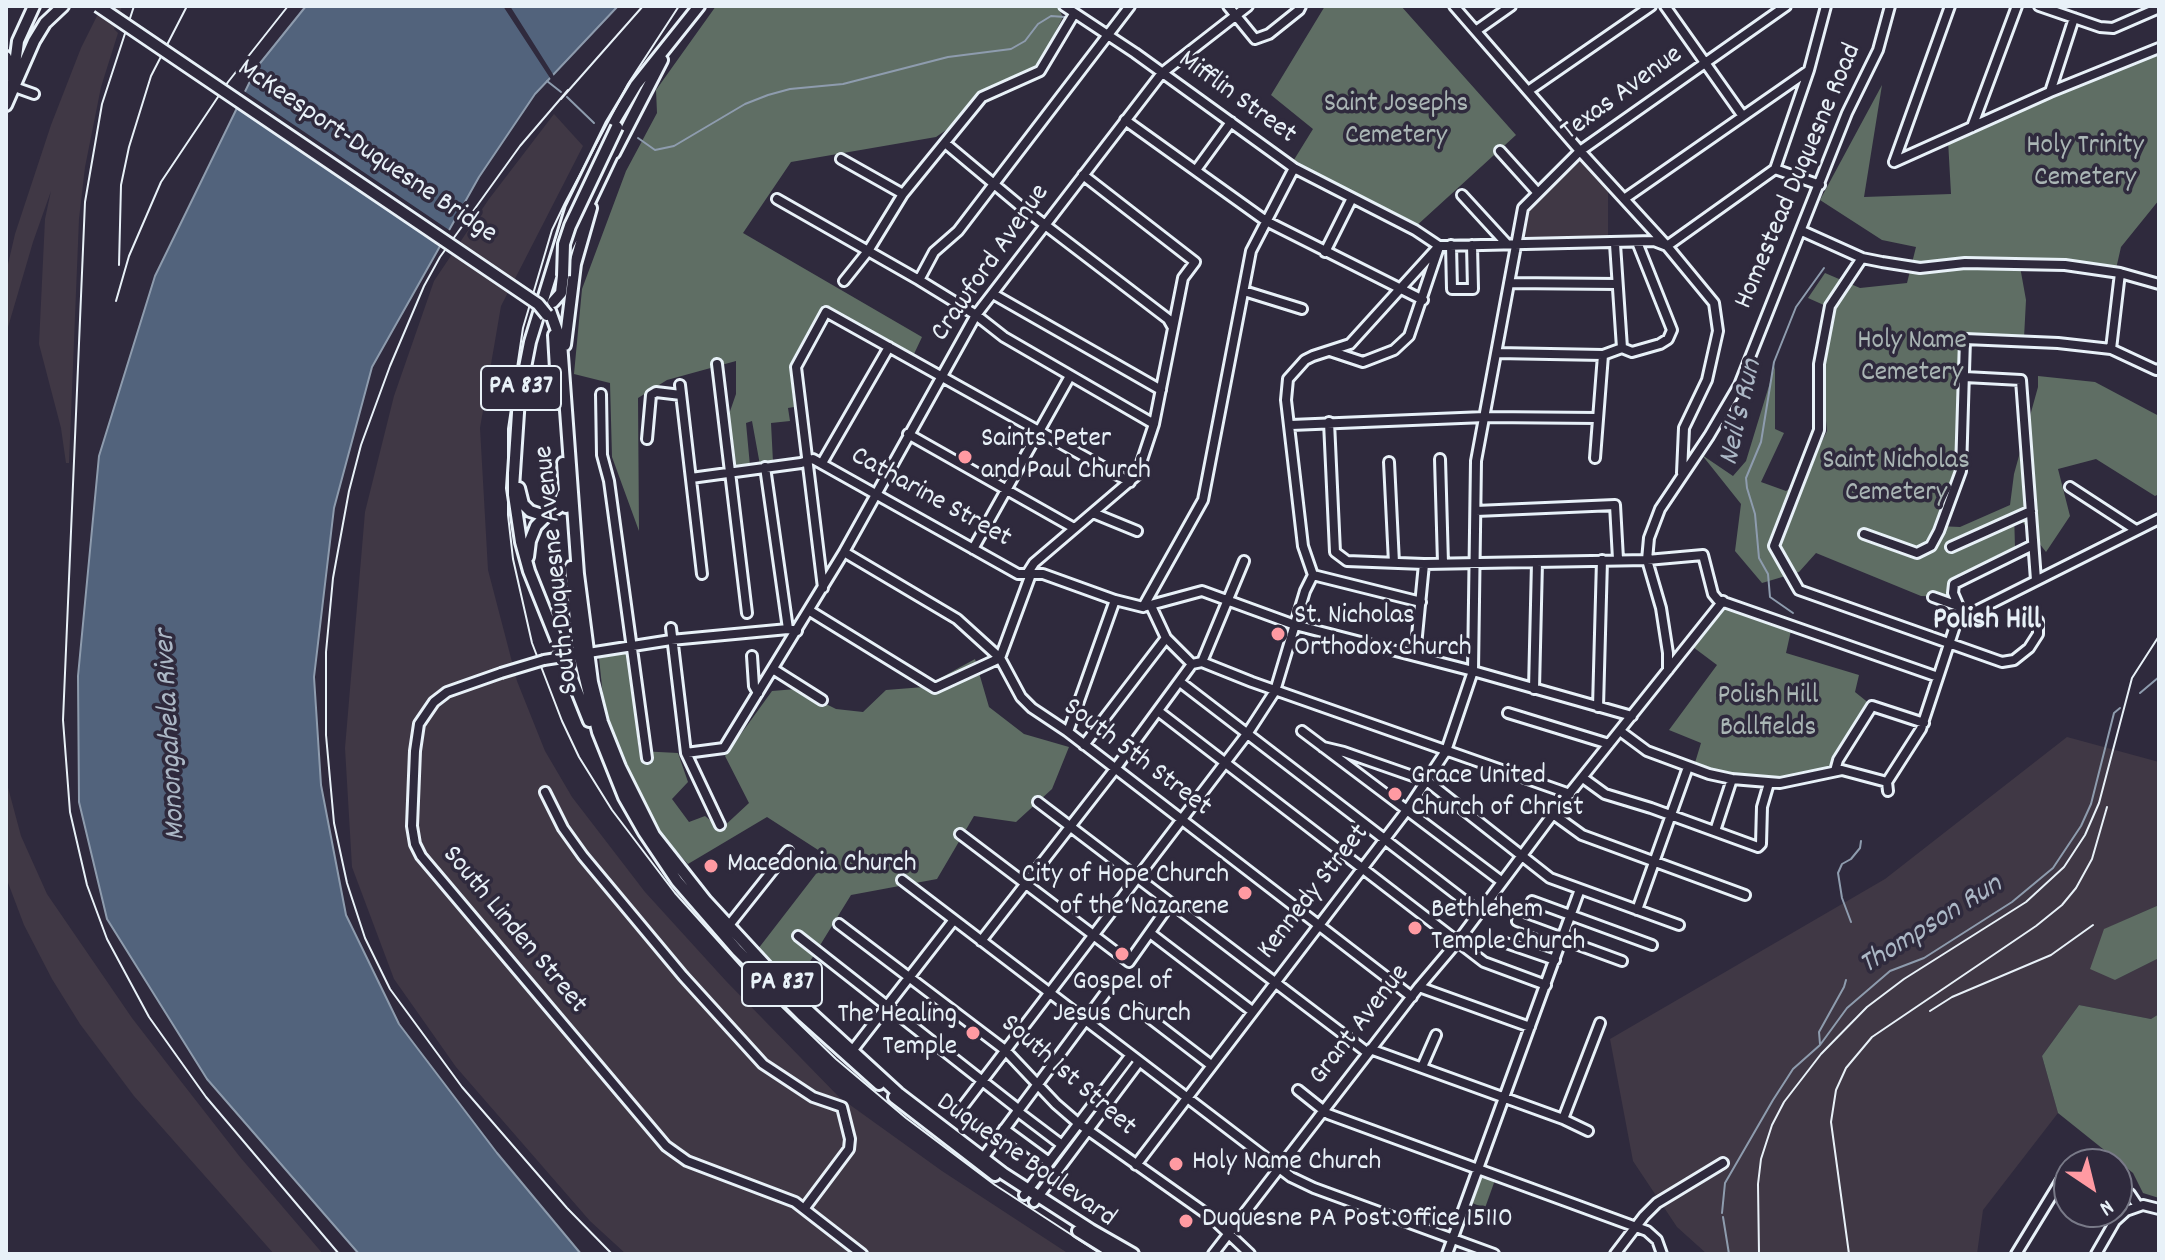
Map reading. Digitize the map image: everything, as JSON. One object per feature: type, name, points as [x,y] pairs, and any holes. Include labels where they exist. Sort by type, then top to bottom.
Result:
[{"type":"main road","points":[[6,105],[18,41],[34,6]]},
{"type":"main road","points":[[9,85],[45,23],[63,6]]},
{"type":"main road","name":"McKeesport-Duquesne Bridge","points":[[98,6],[538,304],[550,309]]},
{"type":"main road","name":"McKeesport-Duquesne Bridge","points":[[106,6],[540,300],[550,309],[559,331],[563,366]]},
{"type":"main road","name":"PA 837","points":[[624,797],[601,751],[529,571],[513,488],[518,413],[530,342],[571,209],[652,64],[699,6]]},
{"type":"main road","name":"PA 837","points":[[563,366],[575,264],[593,202],[615,148],[660,63],[687,22]]},
{"type":"main road","points":[[6,57],[9,85]]},
{"type":"main road","points":[[550,309],[561,293],[564,244],[570,226],[615,126]]},
{"type":"main road","points":[[548,514],[530,511],[520,495],[519,448],[526,387],[551,283],[615,148]]},
{"type":"main road","name":"South Duquesne Avenue","points":[[550,309],[564,488],[583,652],[598,732],[624,797],[644,832]]},
{"type":"main road","name":"South Duquesne Avenue","points":[[563,366],[583,652],[602,722],[636,801],[668,855],[725,930],[898,1093],[1026,1193],[1133,1254]]},
{"type":"main road","points":[[529,571],[527,552],[536,526],[559,507],[564,488]]},
{"type":"main road","name":"Duquesne Boulevard","points":[[644,832],[677,881],[725,930],[781,995],[854,1063],[950,1142],[1026,1193]]},
{"type":"main road","name":"Duquesne Boulevard","points":[[1036,1199],[1115,1254]]},
{"type":"street","name":"Mifflin Street","points":[[1064,6],[1294,168],[1415,230],[1439,246]]},
{"type":"street","points":[[919,280],[934,252],[958,231],[1130,6]]},
{"type":"street","points":[[1228,6],[1255,39],[1260,39],[1301,6]]},
{"type":"street","name":"Crawford Avenue","points":[[686,753],[724,748],[773,669],[792,630],[810,611],[878,495],[908,434],[976,315],[1162,73],[1248,6]]},
{"type":"street","points":[[1454,6],[1714,303],[1718,317],[1716,343],[1707,380],[1684,428],[1682,473]]},
{"type":"street","points":[[1477,30],[1511,6]]},
{"type":"street","points":[[1528,91],[1651,6]]},
{"type":"street","points":[[1665,6],[1742,115]]},
{"type":"street","name":"Texas Avenue","points":[[1516,243],[1523,208],[1580,151],[1786,6]]},
{"type":"street","points":[[1667,246],[1775,169],[1809,70],[1826,6]]},
{"type":"street","name":"Homestead Duquesne Road","points":[[1668,671],[1661,608],[1647,560],[1649,538],[1660,509],[1739,385],[1847,113],[1878,50],[1890,6]]},
{"type":"street","points":[[1950,6],[1894,162],[2050,92],[2159,48]]},
{"type":"street","points":[[1972,127],[2017,6]]},
{"type":"street","points":[[2039,6],[2100,27],[2113,28],[2156,8]]},
{"type":"street","points":[[844,281],[868,251],[903,194],[982,97],[1040,71],[1074,14]]},
{"type":"street","points":[[2050,92],[2074,18]]},
{"type":"street","points":[[1624,199],[1809,70]]},
{"type":"street","points":[[9,85],[34,94]]},
{"type":"street","points":[[1125,120],[1266,221],[1423,300]]},
{"type":"street","points":[[1196,170],[1231,122]]},
{"type":"street","points":[[945,143],[994,185],[1168,319],[1173,327]]},
{"type":"street","points":[[1500,151],[1537,192]]},
{"type":"street","points":[[841,159],[903,194]]},
{"type":"street","points":[[1147,606],[1203,500],[1251,251],[1294,168]]},
{"type":"street","points":[[1775,169],[1820,185]]},
{"type":"street","points":[[810,611],[935,688],[1000,658],[1034,563],[1137,475],[1154,424],[1183,278],[1195,262],[1083,175]]},
{"type":"street","points":[[1462,195],[1506,243]]},
{"type":"street","points":[[1325,252],[1352,198]]},
{"type":"street","points":[[777,199],[919,280],[976,315],[1004,337],[1154,424]]},
{"type":"street","points":[[1802,231],[1862,258],[1920,268],[1965,263],[2065,265],[2120,273],[2159,284]]},
{"type":"street","points":[[960,1110],[1247,734],[1275,691],[1313,575],[1303,546],[1286,400],[1288,379],[1305,360],[1350,344],[1439,246],[1654,241],[1667,246]]},
{"type":"street","points":[[1497,353],[1603,355],[1622,348],[1632,352],[1668,339],[1672,330],[1637,242]]},
{"type":"street","name":"Kennedy Street","points":[[1136,1165],[1407,810],[1446,751],[1473,671],[1476,461],[1516,243]]},
{"type":"street","points":[[1615,244],[1622,348]]},
{"type":"street","points":[[1451,245],[1452,289],[1473,289],[1472,245]]},
{"type":"street","points":[[1329,351],[1363,362],[1394,350],[1409,336],[1439,246]]},
{"type":"street","points":[[1862,258],[1830,306],[1819,364],[1819,430],[1774,546],[1799,590],[2008,662],[2022,656],[2033,644],[2039,631],[2038,621]]},
{"type":"street","points":[[2111,349],[2120,273]]},
{"type":"street","points":[[1509,283],[1617,284]]},
{"type":"street","points":[[1244,291],[1302,309]]},
{"type":"street","points":[[993,294],[1161,390]]},
{"type":"street","points":[[823,588],[796,367],[826,312],[1130,482]]},
{"type":"street","points":[[1864,534],[1917,553],[1931,546],[1958,485],[1961,471],[1965,339],[2111,349],[2159,369]]},
{"type":"street","points":[[822,463],[889,347]]},
{"type":"street","points":[[1595,458],[1603,355]]},
{"type":"street","points":[[717,364],[747,613]]},
{"type":"street","points":[[973,549],[1070,376]]},
{"type":"street","points":[[1965,377],[2021,380],[2036,580]]},
{"type":"street","points":[[647,439],[651,395],[680,390],[702,574]]},
{"type":"street","points":[[601,394],[602,455],[609,481],[647,758]]},
{"type":"street","points":[[1291,425],[1485,417],[1597,418]]},
{"type":"street","points":[[1329,422],[1335,552],[1347,561],[1424,564],[1647,560],[1703,555],[1713,594],[1723,601],[1938,677]]},
{"type":"street","points":[[908,434],[1074,528]]},
{"type":"street","points":[[1440,459],[1443,563]]},
{"type":"street","points":[[691,478],[806,460]]},
{"type":"street","name":"Catharine Street","points":[[806,460],[822,463],[1018,574],[1043,574],[1115,600],[1147,606]]},
{"type":"street","points":[[1389,462],[1394,563]]},
{"type":"street","points":[[765,467],[792,630]]},
{"type":"street","points":[[2070,487],[2136,530]]},
{"type":"street","points":[[1476,511],[1615,505],[1618,559]]},
{"type":"street","points":[[1951,547],[2031,511]]},
{"type":"street","points":[[1093,513],[1137,531]]},
{"type":"street","points":[[1620,731],[1643,749],[1688,767],[1732,779],[1769,783],[1835,771],[1854,772],[1887,787],[1924,723],[1950,642],[1963,616],[2159,519]]},
{"type":"street","points":[[1963,616],[1952,590],[1956,582],[2033,545]]},
{"type":"street","name":"South 5th Street","points":[[844,552],[957,619],[1000,658],[1021,697],[1032,708],[1068,732],[1412,997]]},
{"type":"street","points":[[1598,707],[1602,560]]},
{"type":"street","points":[[1202,662],[1244,561]]},
{"type":"street","points":[[1534,689],[1537,562]]},
{"type":"street","points":[[1415,656],[1424,564]]},
{"type":"street","points":[[1313,575],[1421,602]]},
{"type":"street","points":[[1147,606],[1202,591],[1295,625],[1632,716]]},
{"type":"street","points":[[1933,597],[1958,606]]},
{"type":"street","points":[[1068,732],[1115,600]]},
{"type":"street","name":"Grant Avenue","points":[[1213,1254],[1458,941],[1553,814],[1723,601]]},
{"type":"street","points":[[1147,606],[1166,638],[1192,664]]},
{"type":"street","points":[[671,628],[686,753],[720,825]]},
{"type":"street","name":"South Linden Street","points":[[792,630],[671,640],[563,655],[447,692],[434,702],[419,724],[412,826],[421,856],[666,1146],[687,1161],[785,1197],[862,1254]]},
{"type":"street","points":[[1084,745],[1166,638]]},
{"type":"street","points":[[752,656],[754,686],[758,693]]},
{"type":"street","points":[[981,941],[1192,664],[1202,662],[1275,691],[1570,794]]},
{"type":"street","points":[[773,669],[822,700]]},
{"type":"street","points":[[1180,682],[1478,911]]},
{"type":"street","points":[[1835,771],[1838,760],[1872,706],[1924,723]]},
{"type":"street","points":[[1158,711],[1484,962],[1546,985]]},
{"type":"street","points":[[1508,713],[1609,744]]},
{"type":"street","points":[[1302,731],[1501,881]]},
{"type":"street","points":[[1323,747],[1427,781],[1550,878],[1679,925]]},
{"type":"street","points":[[1637,910],[1688,767]]},
{"type":"street","points":[[1583,778],[1605,794],[1760,846],[1762,807],[1769,783]]},
{"type":"street","points":[[1715,831],[1732,779]]},
{"type":"street","points":[[545,792],[563,828],[583,856],[683,976],[763,1064],[797,1088],[842,1107],[850,1139],[849,1149],[804,1209]]},
{"type":"street","points":[[1038,802],[1273,982],[1369,1051],[1422,1067],[1588,1131]]},
{"type":"street","points":[[1553,814],[1582,835],[1745,895]]},
{"type":"street","points":[[960,834],[1129,962],[1170,904]]},
{"type":"street","points":[[725,930],[788,851]]},
{"type":"street","points":[[902,880],[1138,1063],[1301,1183],[1494,1254]]},
{"type":"street","points":[[1447,1254],[1580,889]]},
{"type":"street","points":[[1532,901],[1652,945]]},
{"type":"street","points":[[852,1051],[953,921]]},
{"type":"street","points":[[1517,921],[1622,961]]},
{"type":"street","name":"South 1st Street","points":[[839,924],[1005,1050],[1078,1123],[1211,1217],[1250,1254]]},
{"type":"street","points":[[1150,933],[1252,1011]]},
{"type":"street","points":[[798,936],[1062,1145]]},
{"type":"street","points":[[1500,941],[1555,960]]},
{"type":"street","points":[[1419,987],[1530,1027]]},
{"type":"street","points":[[983,1158],[1107,991]]},
{"type":"street","points":[[1138,1009],[1211,1065]]},
{"type":"street","points":[[1563,1119],[1600,1023]]},
{"type":"street","points":[[1422,1067],[1436,1035]]},
{"type":"street","points":[[1026,1193],[1130,1056]]},
{"type":"street","points":[[1036,1199],[1138,1063]]},
{"type":"street","points":[[1298,1090],[1328,1114],[1636,1227],[1657,1240],[1662,1254]]},
{"type":"street","points":[[1004,1129],[1049,1162]]},
{"type":"street","points":[[1615,1254],[1657,1203],[1723,1163]]},
{"type":"street","points":[[2016,1254],[2053,1193]]},
{"type":"street","points":[[2133,1198],[2138,1206]]},
{"type":"street","points":[[2096,1254],[2119,1217],[2138,1206],[2159,1209]]},
{"type":"shaded area","points":[[102,6],[122,6],[114,29],[118,33],[101,87],[85,167],[79,219],[69,463],[66,463],[61,428],[39,344],[45,219],[51,191],[6,334],[6,273],[15,234],[51,125],[81,48]]},
{"type":"shaded area","points":[[554,114],[583,146],[501,306],[480,428],[488,570],[517,681],[545,751],[572,797],[645,892],[839,1097],[942,1171],[1069,1254],[626,1254],[590,1221],[456,1067],[394,979],[352,867],[345,748],[365,512],[394,396],[434,281],[489,199]]},
{"type":"shaded area","points":[[1581,157],[1608,188],[1608,241],[1521,242],[1530,205]]},
{"type":"shaded area","points":[[2067,737],[2159,762],[2159,905],[2105,929],[2115,980],[2159,958],[2159,1014],[2151,1019],[2079,1005],[2042,1056],[2058,1113],[1983,1210],[1977,1254],[1707,1254],[1677,1227],[1633,1161],[1610,1039],[1885,879]]},
{"type":"shaded area","points":[[6,780],[21,836],[47,894],[132,1018],[240,1157],[323,1254],[274,1254],[134,1096],[80,1024],[24,925],[7,880]]},
{"type":"green space","points":[[716,6],[1057,6],[1063,17],[1037,68],[936,137],[791,162],[743,233],[922,337],[914,354],[823,305],[790,365],[794,407],[788,408],[790,421],[771,423],[773,462],[760,465],[752,421],[746,423],[750,466],[731,467],[727,420],[736,394],[736,361],[667,380],[638,398],[639,531],[612,457],[610,383],[574,374],[582,289],[626,171],[657,113],[656,90]]},
{"type":"green space","name":"Saint Josephs Cemetery","points":[[1325,6],[1401,6],[1516,135],[1414,228],[1292,163],[1313,129],[1271,95]]},
{"type":"green space","points":[[2159,50],[2159,200],[2121,247],[2116,269],[2019,261],[2026,300],[2024,338],[1963,335],[1956,412],[1956,475],[1938,526],[1960,527],[2010,505],[2014,474],[2038,387],[2038,376],[2095,382],[2159,416],[2159,494],[2155,496],[2096,459],[2058,469],[2070,516],[2046,552],[2014,511],[2015,548],[1960,574],[1949,597],[1921,596],[1816,553],[1799,572],[1762,583],[1735,551],[1741,504],[1702,455],[1733,476],[1746,461],[1775,366],[1775,429],[1784,433],[1761,482],[1786,491],[1803,480],[1827,431],[1825,347],[1835,310],[1808,298],[1825,273],[1860,288],[1907,283],[1916,247],[1882,240],[1820,200],[1882,85],[1864,197],[1951,194],[1948,140]]},
{"type":"green space","name":"Polish Hill Ballfields","points":[[1725,607],[1792,626],[1786,653],[1859,675],[1855,692],[1870,704],[1832,767],[1778,780],[1694,766],[1701,743],[1669,730],[1717,665],[1693,647]]},
{"type":"green space","points":[[628,653],[639,751],[678,753],[688,782],[672,799],[689,822],[705,816],[721,829],[749,803],[725,756],[772,691],[796,689],[836,709],[863,712],[886,690],[924,687],[975,659],[989,707],[1024,734],[1069,747],[1052,789],[1016,822],[974,816],[937,879],[851,895],[806,968],[791,983],[758,949],[829,857],[767,817],[688,864],[656,830],[629,778],[604,706],[599,658]]},
{"type":"green space","points":[[2159,905],[2159,958],[2115,980],[2090,969],[2104,929]]},
{"type":"green space","points":[[2079,1005],[2151,1019],[2159,1014],[2159,1198],[2143,1193],[2133,1173],[2133,1148],[2102,1148],[2058,1113],[2042,1056]]},
{"type":"green space","points":[[1481,1176],[1495,1180],[1485,1208],[1472,1203]]},
{"type":"water","name":"Monongahela River","points":[[306,6],[618,6],[535,94],[479,177],[372,367],[334,508],[314,677],[321,785],[346,915],[399,1024],[497,1153],[581,1254],[359,1254],[207,1079],[107,919],[79,802],[78,676],[99,456],[155,276],[257,67]]},
{"type":"pier","points":[[503,6],[510,6],[555,78],[552,81]]},
{"type":"pier","points":[[241,89],[452,232],[445,245],[234,103]]},
{"type":"waterway","points":[[638,138],[655,150],[674,146],[745,104],[768,95],[790,89],[843,84],[948,57],[1011,49],[1025,41],[1038,24],[1051,16],[1065,17]]},
{"type":"waterway","points":[[547,81],[561,92]]},
{"type":"waterway","points":[[567,97],[594,123]]},
{"type":"waterway","name":"Neil's Run","points":[[1793,613],[1770,597],[1768,574],[1759,558],[1755,514],[1746,478],[1761,442],[1774,362],[1796,307],[1824,268]]},
{"type":"waterway","name":"Thompson Run","points":[[2140,693],[2159,677]]},
{"type":"waterway","name":"Thompson Run","points":[[1722,1213],[1725,1183],[1773,1100],[1793,1069],[1820,1045],[1847,1008],[1890,971],[1924,958],[2012,902],[2053,868],[2081,826],[2091,804],[2114,713],[2120,708]]},
{"type":"waterway","name":"Neil's Run","points":[[1851,922],[1842,898],[1838,873],[1842,864],[1860,848],[1861,841]]},
{"type":"waterway","name":"Neil's Run","points":[[1820,1044],[1819,1032],[1846,980]]},
{"type":"waterway","name":"Thompson Run","points":[[1723,1217],[1729,1254]]},
{"type":"railway","points":[[134,6],[102,104],[85,202],[63,720],[70,812],[87,885],[107,939],[149,1017],[206,1097],[339,1254]]},
{"type":"railway","points":[[119,265],[121,185],[129,147],[151,76],[187,6]]},
{"type":"railway","points":[[116,301],[129,256],[161,182],[228,82],[288,6]]},
{"type":"railway","points":[[561,99],[643,6]]},
{"type":"railway","points":[[679,6],[628,84],[565,203],[552,230],[523,328],[508,429],[508,515],[513,559],[532,643],[579,757],[612,810],[675,893],[748,974],[836,1059],[906,1118],[995,1185],[1101,1254]]},
{"type":"railway","points":[[568,90],[520,146],[440,257],[424,286],[390,366],[361,445],[333,578],[326,652],[326,735],[334,823],[347,883],[365,938],[390,989],[462,1087],[567,1208],[612,1254]]},
{"type":"railway","points":[[1759,1254],[1758,1184],[1761,1159],[1772,1125],[1784,1102],[1821,1054],[1867,1007],[1904,979],[2026,902],[2064,867],[2085,835],[2099,803],[2132,678],[2159,636]]},
{"type":"railway","points":[[1849,1254],[1831,1122],[1836,1090],[1846,1068],[1872,1037],[2036,926],[2062,905],[2076,888],[2092,859],[2107,807]]},
{"type":"railway","points":[[1930,1011],[1952,997],[2051,955],[2093,925]]},
{"type":"place","name":"Saints Peter and Paul Church","points":[[965,457]]},
{"type":"place","name":"St. Nicholas Orthodox Church","points":[[1278,634]]},
{"type":"place","name":"Grace United Church of Christ","points":[[1395,794]]},
{"type":"place","name":"Macedonia Church","points":[[711,866]]},
{"type":"place","name":"City of Hope Church of the Nazarene","points":[[1245,893]]},
{"type":"place","name":"Bethlehem Temple Church","points":[[1415,928]]},
{"type":"place","name":"Gospel of Jesus Church","points":[[1122,954]]},
{"type":"place","name":"The Healing Temple","points":[[973,1033]]},
{"type":"place","name":"Holy Name Church","points":[[1176,1164]]},
{"type":"place","name":"Duquesne PA Post Office 15110","points":[[1186,1221]]},
{"type":"district","name":"Polish Hill","points":[[1987,623]]},
{"type":"park label","name":"Holy Trinity Cemetery","points":[[2085,164]]},
{"type":"park label","name":"Holy Name Cemetery","points":[[1912,359]]},
{"type":"park label","name":"Saint Nicholas Cemetery","points":[[1896,479]]}]
